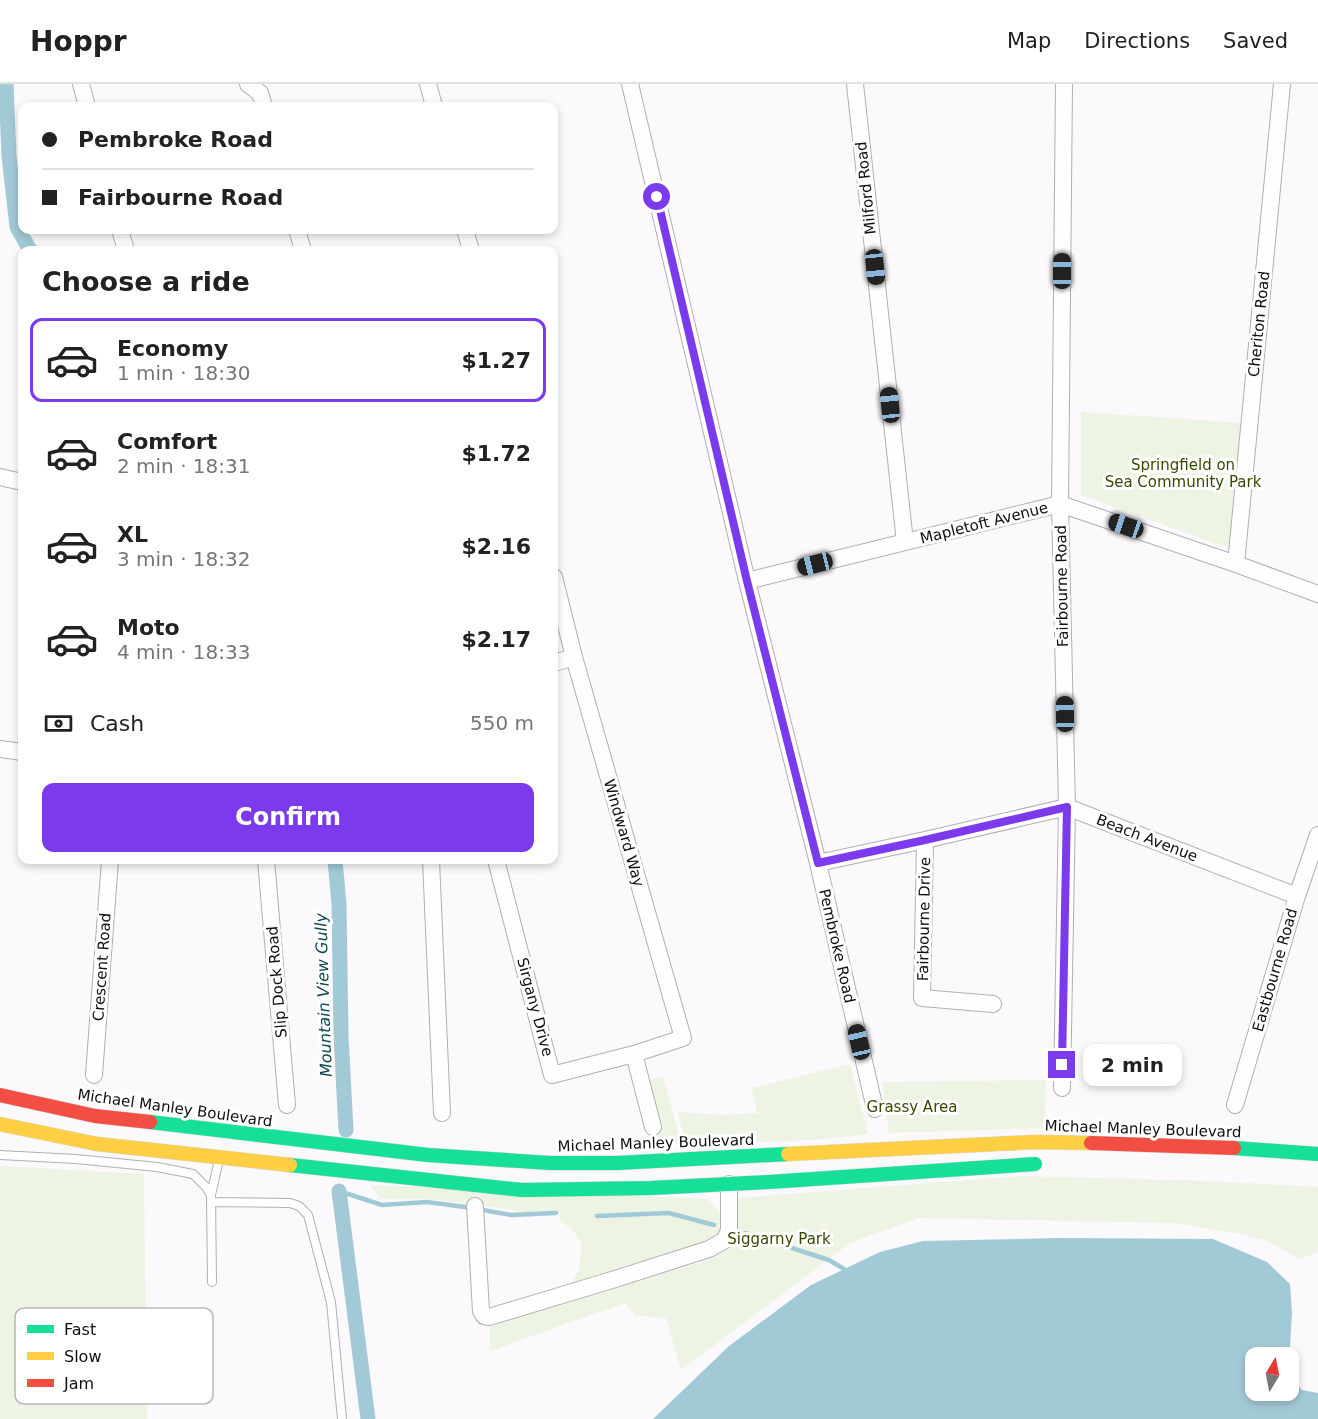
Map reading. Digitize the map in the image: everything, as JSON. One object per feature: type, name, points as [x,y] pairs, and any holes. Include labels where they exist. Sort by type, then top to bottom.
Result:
[{"type":"highway","name":"Michael Manley Boulevard","points":[[0,1095],[95,1116],[417,1154],[550,1163],[618,1163],[1036,1142],[1210,1146],[1318,1154]]},
{"type":"highway","points":[[0,1124],[97,1144],[522,1190],[729,1184],[1044,1163]]},
{"type":"street","points":[[81,84],[86,102]]},
{"type":"street","points":[[248,84],[260,93],[263,102]]},
{"type":"street","points":[[428,84],[433,102]]},
{"type":"street","name":"Pembroke Road","points":[[630,84],[875,1109]]},
{"type":"street","name":"Milford Road","points":[[855,84],[905,542]]},
{"type":"street","name":"Fairbourne Road","points":[[1062,1089],[1067,807],[1060,504],[1064,84]]},
{"type":"street","name":"Cheriton Road","points":[[1236,564],[1282,84]]},
{"type":"street","points":[[0,477],[18,481]]},
{"type":"street","name":"Mapletoft Avenue","points":[[747,581],[1060,504],[1318,594]]},
{"type":"street","name":"Windward Way","points":[[558,593],[574,657],[683,1038],[634,1054]]},
{"type":"street","points":[[558,662],[574,657]]},
{"type":"street","points":[[0,749],[18,751]]},
{"type":"street","points":[[818,863],[1067,807]]},
{"type":"street","name":"Beach Avenue","points":[[1067,807],[1297,896]]},
{"type":"street","name":"Eastbourne Road","points":[[1235,1105],[1297,896],[1318,836]]},
{"type":"street","name":"Fairbourne Drive","points":[[925,840],[922,998],[993,1004]]},
{"type":"street","name":"Crescent Road","points":[[94,1076],[110,864]]},
{"type":"street","name":"Slip Dock Road","points":[[266,864],[287,1105]]},
{"type":"street","points":[[431,864],[442,1113]]},
{"type":"street","name":"Sirgany Drive","points":[[497,864],[552,1075],[634,1054]]},
{"type":"street","points":[[634,1054],[653,1127]]},
{"type":"street","points":[[475,1206],[481,1311],[483,1316],[489,1317],[709,1249],[725,1240],[729,1230],[729,1184]]},
{"type":"lane","points":[[0,1155],[76,1159],[157,1167],[192,1174],[206,1186],[211,1198]]},
{"type":"lane","points":[[212,1282],[211,1198],[220,1157]]},
{"type":"lane","points":[[211,1198],[290,1203],[299,1206],[308,1215],[331,1302],[342,1419]]},
{"type":"green space","name":"Springfield on Sea Community Park","points":[[1081,412],[1243,423],[1231,549],[1081,495]]},
{"type":"green space","points":[[850,1064],[868,1134],[814,1140],[686,1145],[678,1112],[725,1115],[757,1113],[752,1088]]},
{"type":"green space","points":[[663,1077],[681,1142],[656,1144],[641,1082]]},
{"type":"green space","name":"Grassy Area","points":[[1046,1080],[1045,1128],[889,1133],[882,1082]]},
{"type":"green space","points":[[0,1166],[144,1174],[146,1308],[15,1308],[15,1404],[147,1404],[147,1419],[0,1419]]},
{"type":"green space","name":"Siggarny Park","points":[[1021,1176],[1208,1181],[1318,1187],[1318,1252],[1299,1259],[1268,1241],[1175,1223],[919,1218],[850,1243],[681,1370],[666,1318],[636,1316],[625,1303],[490,1351],[490,1323],[702,1262],[731,1245],[737,1198]]},
{"type":"green space","points":[[370,1185],[707,1199],[719,1212],[722,1225],[719,1238],[567,1290],[579,1270],[582,1244],[572,1229],[560,1221],[560,1213],[531,1214],[431,1199],[380,1199]]},
{"type":"water","points":[[1059,1238],[1213,1239],[1267,1262],[1290,1284],[1292,1313],[1290,1347],[1245,1347],[1245,1401],[1299,1401],[1299,1386],[1302,1390],[1318,1393],[1318,1419],[653,1419],[729,1346],[811,1285],[880,1252],[923,1241]]},
{"type":"waterway","name":"Mountain View Gully","points":[[6,84],[9,156],[18,229]]},
{"type":"waterway","name":"Mountain View Gully","points":[[21,234],[28,246]]},
{"type":"waterway","name":"Mountain View Gully","points":[[335,864],[339,904],[341,1036],[346,1130]]},
{"type":"waterway","points":[[339,1191],[382,1205],[427,1202],[511,1215],[556,1213]]},
{"type":"waterway","name":"Mountain View Gully","points":[[339,1191],[368,1419]]},
{"type":"waterway","points":[[597,1216],[669,1213],[714,1225]]},
{"type":"waterway","points":[[745,1233],[829,1260],[844,1269]]},
{"type":"traffic: fast","points":[[150,1122],[428,1155],[550,1163],[617,1163],[788,1154]]},
{"type":"traffic: fast","points":[[1234,1148],[1318,1154]]},
{"type":"traffic: fast","points":[[290,1165],[522,1190],[651,1188],[1035,1164]]},
{"type":"traffic: slow","points":[[0,1124],[97,1144],[290,1165]]},
{"type":"traffic: slow","points":[[788,1154],[1036,1142],[1091,1143]]},
{"type":"traffic: jam","points":[[0,1095],[95,1116],[150,1122]]},
{"type":"traffic: jam","points":[[1091,1143],[1234,1148]]},
{"type":"route","points":[[657,197],[747,581],[818,863],[1067,807],[1062,1065]]}]
